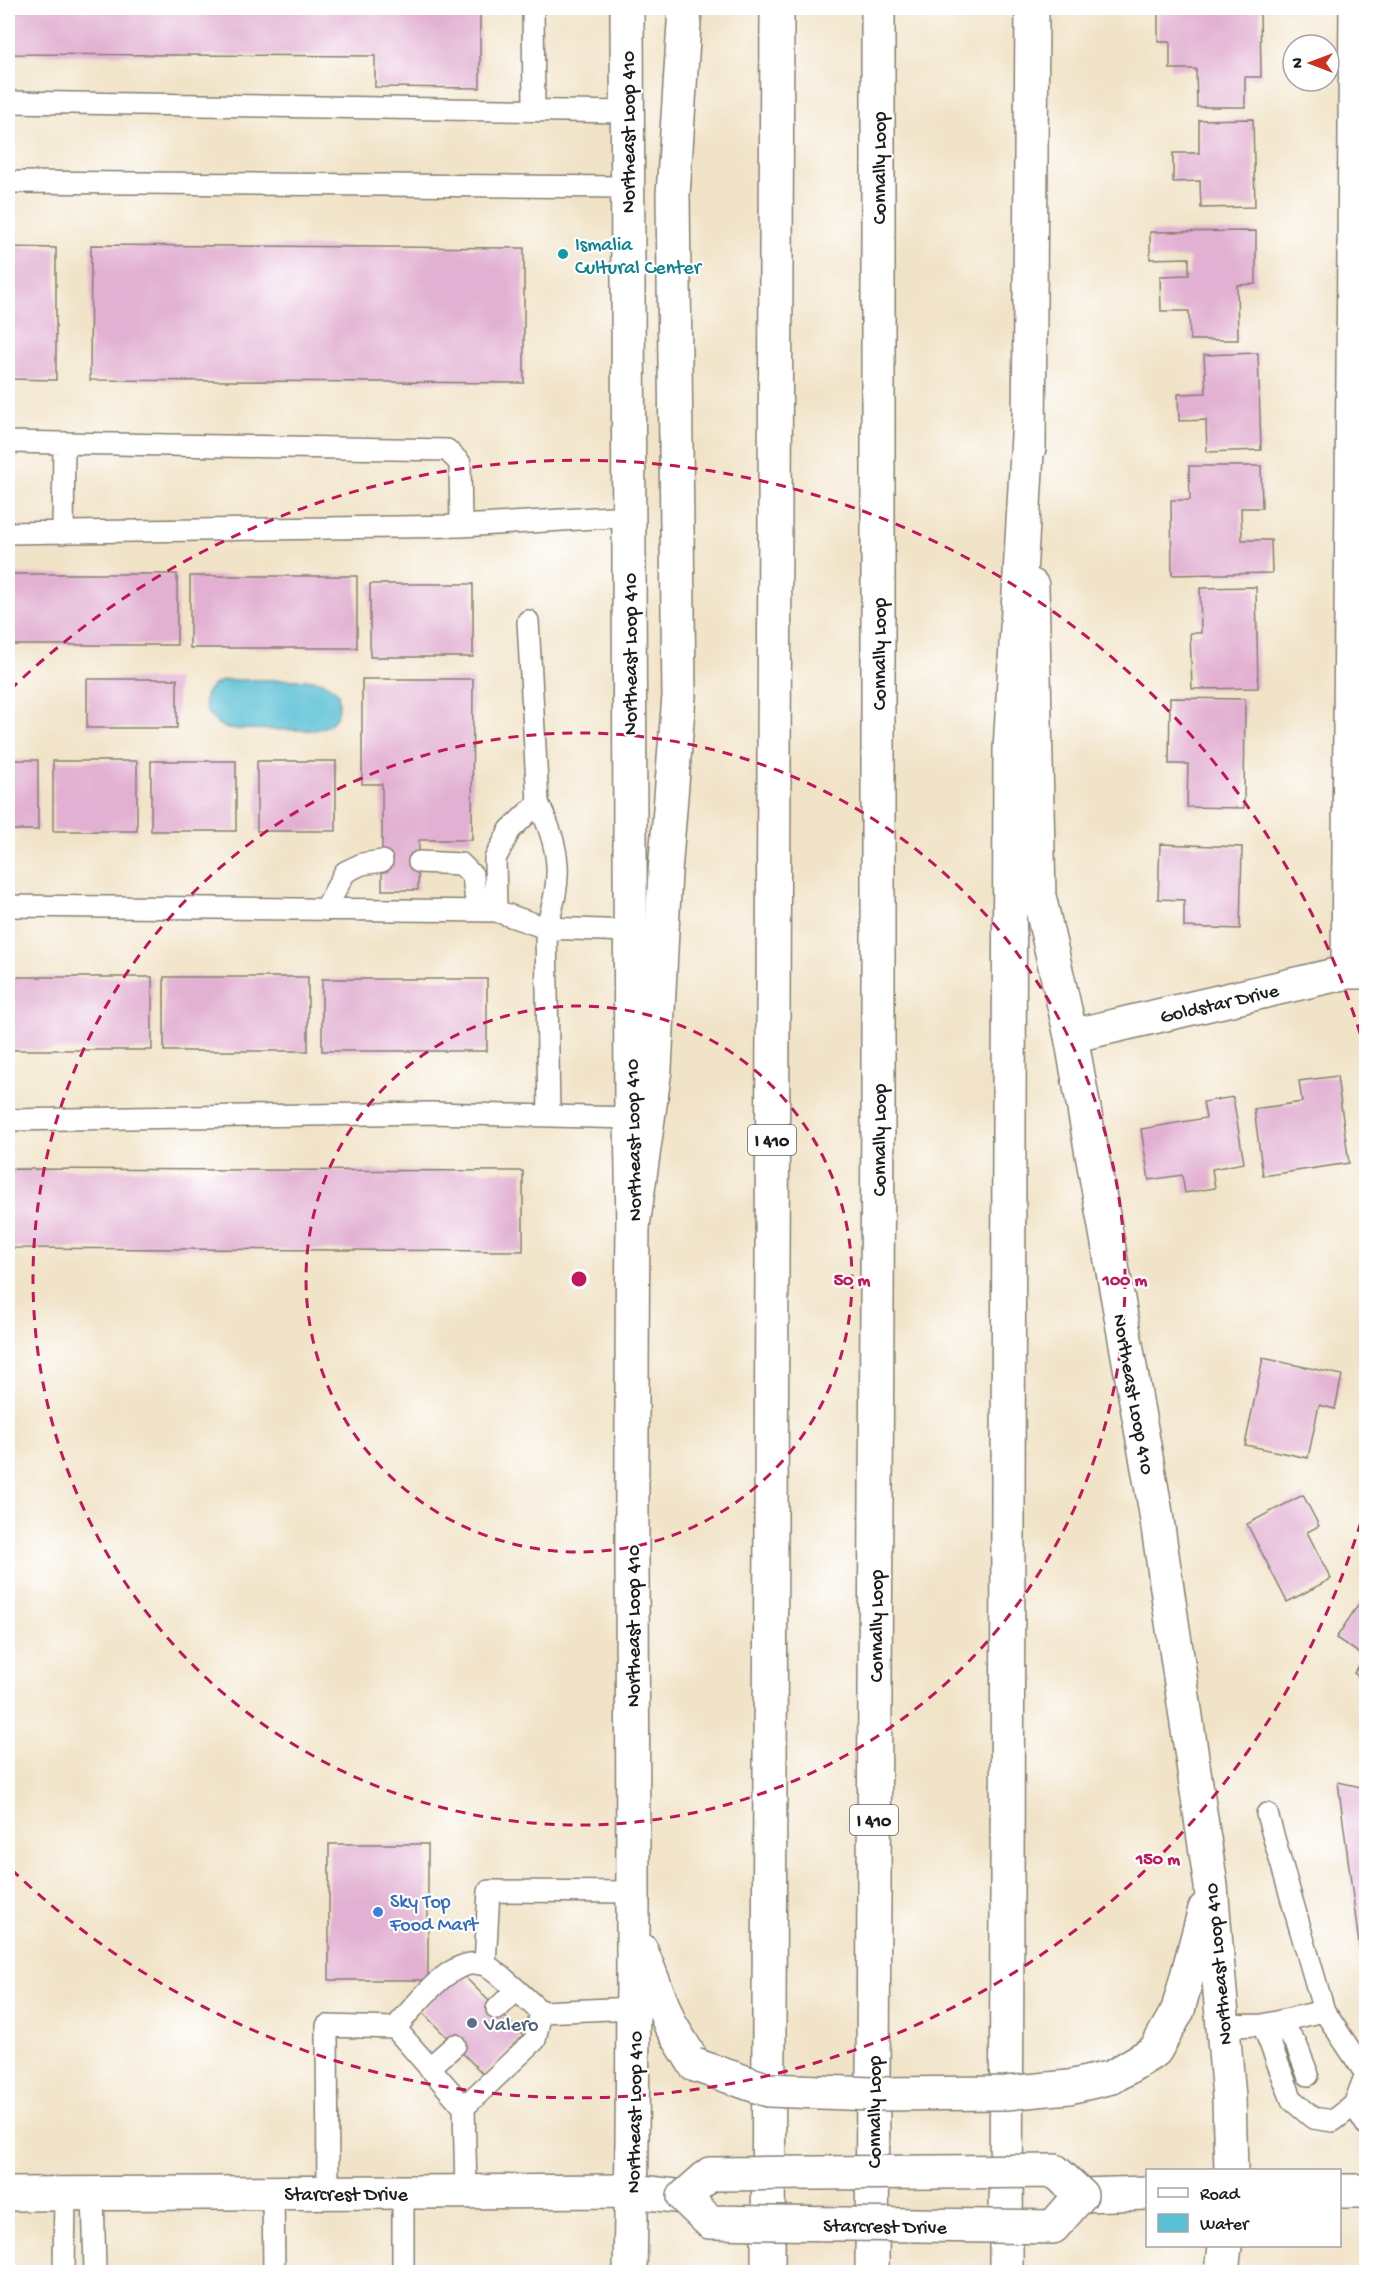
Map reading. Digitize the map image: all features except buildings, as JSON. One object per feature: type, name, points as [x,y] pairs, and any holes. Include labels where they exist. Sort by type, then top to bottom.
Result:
[{"type":"main road","name":"Northeast Loop 410","points":[[627,8],[633,1226],[632,1892],[634,2007],[630,2272]]},
{"type":"main road","points":[[633,1226],[655,1069],[665,872],[679,696],[673,195],[685,8]]},
{"type":"main road","name":"I 410","points":[[768,2272],[777,8]]},
{"type":"main road","name":"Connally Loop","points":[[872,2272],[878,1119],[878,8]]},
{"type":"main road","name":"Northeast Loop 410","points":[[1032,8],[1029,418],[1039,896],[1071,1036],[1155,1507],[1211,1886],[1229,2098],[1231,2169]]},
{"type":"main road","points":[[1356,8],[1357,972]]},
{"type":"main road","points":[[1006,2272],[1010,750],[1029,418]]},
{"type":"main road","name":"Goldstar Drive","points":[[1071,1036],[1357,972]]},
{"type":"main road","points":[[633,1929],[670,2024],[695,2065],[768,2090],[873,2094],[984,2094],[1069,2088],[1112,2077],[1155,2051],[1178,2010],[1211,1886]]},
{"type":"main road","points":[[684,2197],[710,2174],[1055,2171],[1081,2195],[1146,2193]]},
{"type":"main road","name":"Starcrest Drive","points":[[8,2194],[632,2191],[684,2197],[710,2222],[1053,2227],[1081,2195]]},
{"type":"main road","points":[[1341,2191],[1366,2191]]},
{"type":"main road","points":[[1222,2272],[1225,2247]]},
{"type":"lane","points":[[533,8],[534,110]]},
{"type":"lane","points":[[8,102],[627,112]]},
{"type":"lane","points":[[8,182],[627,187]]},
{"type":"lane","points":[[8,442],[447,450],[460,463],[461,526]]},
{"type":"lane","points":[[63,533],[64,443]]},
{"type":"lane","points":[[8,533],[461,526],[628,516]]},
{"type":"lane","points":[[528,621],[538,803],[551,829],[558,859],[556,899],[546,928],[549,1116]]},
{"type":"lane","points":[[487,911],[495,859],[510,830],[538,803]]},
{"type":"lane","points":[[325,910],[345,872],[362,864],[382,861]]},
{"type":"lane","points":[[419,861],[461,864],[473,876],[487,911]]},
{"type":"lane","points":[[8,906],[487,911],[546,928],[630,931]]},
{"type":"lane","points":[[8,1120],[431,1113],[631,1118]]},
{"type":"lane","points":[[1267,1814],[1324,2011],[1355,2088],[1366,2124]]},
{"type":"lane","points":[[485,1965],[489,1891],[632,1892]]},
{"type":"lane","points":[[395,2028],[443,1976],[463,1965],[485,1965],[541,2012],[634,2007]]},
{"type":"lane","points":[[497,2009],[516,1990]]},
{"type":"lane","points":[[1223,2026],[1271,2024],[1324,2011]]},
{"type":"lane","points":[[464,2107],[535,2040],[541,2012]]},
{"type":"lane","points":[[1271,2024],[1296,2044],[1315,2067]]},
{"type":"lane","points":[[1271,2024],[1292,2100],[1313,2118],[1333,2121],[1355,2088]]},
{"type":"lane","points":[[328,2192],[327,2025],[395,2028],[464,2107],[466,2192]]},
{"type":"lane","points":[[429,2068],[455,2045]]},
{"type":"lane","points":[[403,2192],[403,2272]]},
{"type":"lane","points":[[64,2272],[79,2193]]},
{"type":"lane","points":[[79,2193],[95,2272]]},
{"type":"lane","points":[[273,2193],[274,2272]]},
{"type":"water","points":[[225,680],[315,680],[328,685],[338,693],[338,713],[328,725],[314,730],[228,729],[212,719],[205,704],[208,690]]},
{"type":"place","name":"Ismalia Cultural Center","points":[[563,254]]},
{"type":"place","name":"Sky Top Food Mart","points":[[378,1912]]},
{"type":"place","name":"Valero","points":[[472,2023]]}]
